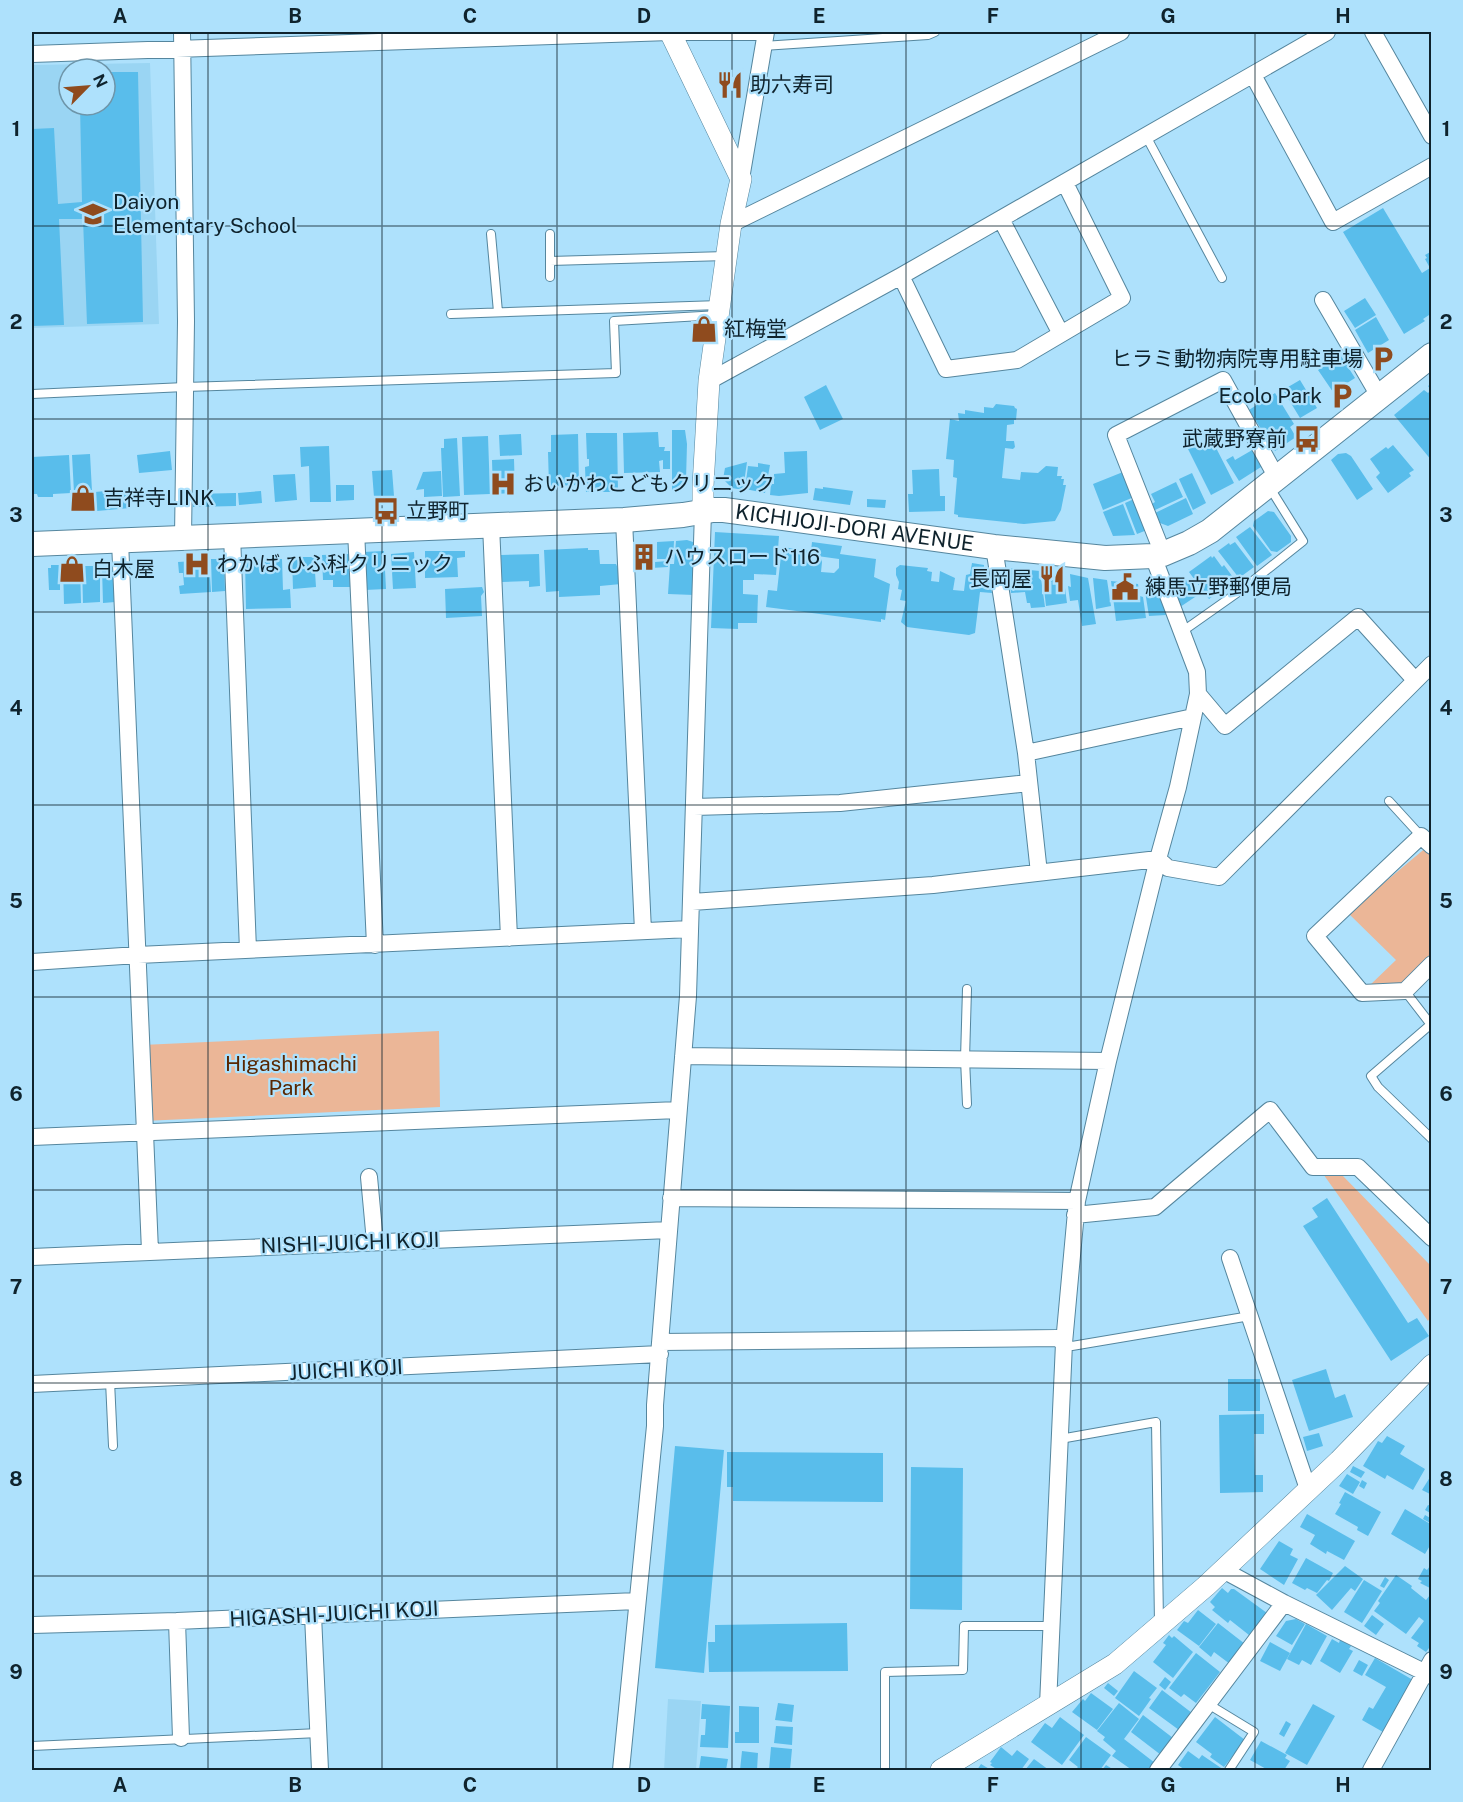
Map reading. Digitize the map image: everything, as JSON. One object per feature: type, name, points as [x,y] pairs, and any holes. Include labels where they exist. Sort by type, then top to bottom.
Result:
[{"type":"main road","name":"KICHIJOJI-DORI AVENUE","points":[[32,544],[624,520],[724,510],[994,547],[1105,558],[1158,555],[1189,543],[1210,531],[1431,355]]},
{"type":"street","points":[[182,32],[186,321],[183,537]]},
{"type":"street","points":[[670,32],[741,179]]},
{"type":"street","points":[[32,54],[670,32],[765,36],[731,225],[709,381],[703,486],[688,996],[655,1426],[621,1770]]},
{"type":"street","points":[[731,225],[1121,32]]},
{"type":"street","points":[[709,381],[901,276],[1327,32]]},
{"type":"street","points":[[1373,32],[1431,136]]},
{"type":"street","points":[[1253,75],[1333,222],[1431,166]]},
{"type":"street","points":[[901,276],[946,369],[1017,360],[1122,298],[1065,183]]},
{"type":"street","points":[[1001,219],[1061,334]]},
{"type":"street","points":[[1323,300],[1379,396]]},
{"type":"street","points":[[1048,1705],[1064,1343],[1076,1208],[1108,1061],[1178,787],[1198,694],[1197,672],[1161,579],[1158,555],[1116,435],[1223,380],[1273,482]]},
{"type":"street","points":[[624,520],[643,931]]},
{"type":"street","points":[[491,525],[509,938]]},
{"type":"street","points":[[356,530],[375,945]]},
{"type":"street","points":[[232,535],[248,950]]},
{"type":"street","points":[[120,540],[150,1251]]},
{"type":"street","points":[[994,547],[1026,753],[1039,873]]},
{"type":"street","points":[[1198,694],[1225,726],[1359,617],[1415,680]]},
{"type":"street","points":[[692,902],[933,885],[1158,859],[1168,868],[1220,877],[1431,664]]},
{"type":"street","points":[[1026,753],[1193,717]]},
{"type":"street","points":[[694,807],[840,803],[1029,783]]},
{"type":"street","points":[[1426,841],[1315,936],[1362,993],[1405,991],[1431,964]]},
{"type":"street","points":[[32,962],[690,929]]},
{"type":"street","points":[[683,1056],[1108,1061]]},
{"type":"street","points":[[32,1137],[678,1110]]},
{"type":"street","points":[[671,1198],[1076,1208],[1155,1207],[1270,1110],[1313,1167],[1358,1167],[1431,1238]]},
{"type":"street","points":[[369,1177],[375,1242]]},
{"type":"street","name":"NISHI-JUICHI KOJI","points":[[32,1257],[669,1230]]},
{"type":"street","points":[[1230,1258],[1308,1489]]},
{"type":"street","name":"JUICHI KOJI","points":[[32,1384],[660,1348],[1056,1338],[1064,1343]]},
{"type":"street","points":[[941,1770],[1115,1664],[1223,1570],[1427,1376]]},
{"type":"street","points":[[1223,1570],[1284,1603],[1429,1669],[1371,1770]]},
{"type":"street","name":"HIGASHI-JUICHI KOJI","points":[[32,1625],[637,1601]]},
{"type":"street","points":[[1158,1770],[1284,1603]]},
{"type":"street","points":[[313,1615],[320,1770]]},
{"type":"street","points":[[177,1621],[181,1738]]},
{"type":"lane","points":[[765,36],[928,35],[935,32]]},
{"type":"lane","points":[[1146,136],[1222,278]]},
{"type":"lane","points":[[491,234],[498,312]]},
{"type":"lane","points":[[550,234],[550,277]]},
{"type":"lane","points":[[550,261],[727,256]]},
{"type":"lane","points":[[32,394],[616,373],[614,321],[720,310]]},
{"type":"lane","points":[[451,314],[720,310]]},
{"type":"lane","points":[[1183,631],[1244,588],[1303,541],[1273,482]]},
{"type":"lane","points":[[1389,801],[1426,841]]},
{"type":"lane","points":[[967,989],[965,1059],[967,1104]]},
{"type":"lane","points":[[1405,991],[1431,1025],[1371,1076],[1378,1087],[1431,1139]]},
{"type":"lane","points":[[1064,1343],[1071,1346],[1250,1316]]},
{"type":"lane","points":[[110,1381],[113,1446]]},
{"type":"lane","points":[[1059,1440],[1156,1422],[1159,1626]]},
{"type":"lane","points":[[885,1770],[885,1672],[963,1670],[964,1626],[1052,1626]]},
{"type":"lane","points":[[1208,1704],[1254,1732],[1229,1770]]},
{"type":"lane","points":[[32,1746],[319,1733]]},
{"type":"shaded area","name":"Daiyon Elementary School","points":[[150,63],[159,324],[32,328],[32,65],[57,65],[57,117],[117,117],[117,64]]},
{"type":"shaded area","points":[[668,1699],[701,1701],[696,1770],[664,1770]]},
{"type":"green space","points":[[1428,846],[1431,850],[1431,955],[1403,985],[1368,987],[1396,960],[1348,913]]},
{"type":"green space","name":"Higashimachi Park","points":[[439,1031],[440,1107],[144,1121],[142,1045]]},
{"type":"green space","points":[[1321,1171],[1341,1174],[1431,1266],[1431,1316],[1428,1321]]},
{"type":"building","name":"Daiyon Elementary School","points":[[117,72],[138,72],[143,322],[87,324],[83,219],[59,219],[64,325],[32,326],[32,129],[54,128],[58,204],[82,202],[80,117],[117,117]]},
{"type":"building","points":[[1383,208],[1422,273],[1430,268],[1425,255],[1432,251],[1432,313],[1423,319],[1425,321],[1404,334],[1343,232]]},
{"type":"building","points":[[1365,298],[1376,315],[1355,328],[1344,311]]},
{"type":"building","points":[[1376,317],[1389,340],[1368,353],[1355,330]]},
{"type":"building","points":[[1341,356],[1355,378],[1333,392],[1318,370]]},
{"type":"building","points":[[1300,380],[1317,408],[1300,418],[1283,390]]},
{"type":"building","points":[[1432,383],[1432,461],[1394,415],[1424,390],[1428,393],[1431,390],[1428,386]]},
{"type":"building","points":[[826,385],[843,419],[820,430],[804,397]]},
{"type":"building","points":[[1275,393],[1294,424],[1290,427],[1296,437],[1275,451],[1249,410]]},
{"type":"building","points":[[996,404],[1014,406],[1017,409],[1014,424],[1007,425],[1006,441],[1014,441],[1015,447],[1005,448],[1002,478],[1020,480],[1021,472],[1038,473],[1046,466],[1058,467],[1057,476],[1062,476],[1063,485],[1066,485],[1061,510],[1055,521],[1024,524],[958,517],[954,514],[957,478],[953,477],[954,460],[946,459],[950,419],[959,421],[958,413],[965,414],[965,410],[984,413],[984,407],[993,408]]},
{"type":"building","points":[[672,430],[685,430],[687,444],[686,480],[675,491],[672,491]]},
{"type":"building","points":[[658,432],[659,447],[665,447],[664,451],[670,451],[670,469],[663,469],[663,460],[659,461],[660,472],[624,473],[623,433]]},
{"type":"building","points":[[586,433],[617,433],[618,492],[586,492],[585,467],[589,466],[589,459],[587,459]]},
{"type":"building","points":[[521,434],[522,455],[500,456],[499,435]]},
{"type":"building","points":[[578,434],[579,485],[549,486],[548,452],[551,452],[551,435]]},
{"type":"building","points":[[488,436],[490,494],[464,495],[462,437]]},
{"type":"building","points":[[457,438],[460,496],[443,497],[441,448],[444,448],[444,439]]},
{"type":"building","points":[[1211,438],[1234,483],[1211,495],[1188,449]]},
{"type":"building","points":[[1393,445],[1414,470],[1409,473],[1411,476],[1388,493],[1376,477],[1380,473],[1370,459],[1386,447],[1388,449]]},
{"type":"building","points":[[329,446],[331,502],[310,502],[309,466],[301,467],[300,447]]},
{"type":"building","points":[[1254,449],[1262,461],[1261,467],[1239,481],[1226,460],[1233,456],[1235,460]]},
{"type":"building","points":[[170,451],[172,470],[139,473],[137,455]]},
{"type":"building","points":[[807,451],[808,493],[770,495],[771,484],[774,484],[774,474],[785,473],[784,452]]},
{"type":"building","points":[[1346,453],[1351,456],[1373,489],[1357,500],[1331,460],[1338,454]]},
{"type":"building","points":[[90,454],[93,510],[75,511],[72,455]]},
{"type":"building","points":[[69,455],[71,493],[53,494],[53,497],[38,497],[37,494],[33,494],[32,457]]},
{"type":"building","points":[[514,459],[515,493],[493,494],[492,460]]},
{"type":"building","points":[[747,462],[743,490],[732,488],[723,479],[725,468]]},
{"type":"building","points":[[758,463],[770,465],[765,493],[745,489],[748,466],[758,467]]},
{"type":"building","points":[[939,469],[940,496],[945,496],[945,511],[909,512],[908,494],[913,494],[912,470]]},
{"type":"building","points":[[392,470],[394,496],[374,497],[372,471]]},
{"type":"building","points":[[441,471],[442,496],[424,497],[424,489],[416,490],[423,472]]},
{"type":"building","points":[[1123,472],[1134,497],[1103,510],[1093,484]]},
{"type":"building","points":[[1192,473],[1206,503],[1193,510],[1179,479]]},
{"type":"building","points":[[295,474],[297,500],[275,502],[273,475]]},
{"type":"building","points":[[1176,482],[1183,497],[1155,510],[1152,504],[1155,502],[1151,494]]},
{"type":"building","points":[[336,485],[354,485],[354,500],[336,501]]},
{"type":"building","points":[[823,487],[853,491],[850,505],[813,500],[815,488],[823,489]]},
{"type":"building","points":[[128,489],[130,508],[97,511],[95,492]]},
{"type":"building","points":[[261,491],[262,503],[239,505],[238,493]]},
{"type":"building","points":[[236,493],[236,506],[193,507],[193,494]]},
{"type":"building","points":[[1186,498],[1193,514],[1168,526],[1160,523],[1155,513]]},
{"type":"building","points":[[867,499],[886,500],[885,508],[867,507]]},
{"type":"building","points":[[1134,499],[1147,530],[1137,534],[1125,503]]},
{"type":"building","points":[[1123,504],[1135,535],[1113,536],[1103,512]]},
{"type":"building","points":[[1268,511],[1274,512],[1291,536],[1291,542],[1277,552],[1271,551],[1253,526],[1254,521]]},
{"type":"building","points":[[1250,527],[1272,555],[1257,566],[1236,537]]},
{"type":"building","points":[[715,532],[779,536],[776,575],[754,574],[754,580],[743,580],[743,594],[758,595],[757,623],[738,623],[738,629],[711,628]]},
{"type":"building","points":[[687,540],[696,543],[694,595],[668,594],[670,564],[674,564],[676,541]]},
{"type":"building","points":[[674,541],[673,559],[657,559],[657,542]]},
{"type":"building","points":[[812,542],[842,546],[840,554],[876,559],[874,577],[890,584],[885,620],[881,619],[881,622],[766,607],[768,590],[777,591],[782,547],[811,551]],"holes":[[[810,555],[839,559],[839,568],[834,573],[821,572],[821,559],[815,560],[814,566],[809,565]]]},
{"type":"building","points":[[1235,542],[1254,567],[1239,578],[1218,551],[1229,543],[1230,545]]},
{"type":"building","name":"ハウスロード116","points":[[654,543],[655,562],[668,561],[668,567],[635,569],[633,544]]},
{"type":"building","points":[[588,548],[588,550],[599,550],[600,564],[616,564],[621,584],[600,586],[600,595],[559,597],[559,591],[546,592],[544,550]]},
{"type":"building","points":[[384,551],[386,589],[365,590],[363,552]]},
{"type":"building","points":[[425,551],[465,551],[465,557],[457,558],[458,577],[425,578]]},
{"type":"building","points":[[414,552],[416,588],[393,589],[391,554]]},
{"type":"building","points":[[349,554],[350,587],[333,587],[333,580],[323,580],[322,555]]},
{"type":"building","points":[[539,554],[540,586],[529,587],[529,581],[502,582],[501,555]]},
{"type":"building","points":[[1211,556],[1212,558],[1214,556],[1222,567],[1224,565],[1235,580],[1209,599],[1189,572]]},
{"type":"building","points":[[292,557],[314,557],[316,587],[293,589]]},
{"type":"building","points":[[211,559],[224,559],[225,591],[212,592]]},
{"type":"building","points":[[282,559],[283,590],[290,589],[291,608],[246,609],[245,560]]},
{"type":"building","points":[[209,560],[211,592],[180,594],[179,586],[184,585],[183,573],[179,573],[178,562]]},
{"type":"building","points":[[972,563],[984,565],[984,577],[988,577],[992,593],[980,592],[975,633],[969,635],[907,627],[901,622],[906,601],[900,600],[902,590],[898,589],[896,568],[900,565],[928,568],[927,571],[932,572],[931,581],[939,582],[940,571],[955,578],[953,590],[964,591],[966,575],[970,574]]},
{"type":"building","points":[[51,565],[60,565],[60,590],[49,590],[48,568],[51,568]]},
{"type":"building","points":[[80,566],[81,603],[64,604],[63,567]]},
{"type":"building","points":[[82,566],[100,566],[100,602],[83,603]]},
{"type":"building","points":[[102,568],[115,568],[115,602],[103,603]]},
{"type":"building","points":[[1009,568],[1040,571],[1045,607],[1031,608],[1030,603],[1027,603],[1025,592],[1011,593]]},
{"type":"building","points":[[1042,571],[1063,573],[1067,603],[1046,606]]},
{"type":"building","points":[[1070,574],[1088,578],[1096,624],[1082,626],[1078,600],[1070,601],[1068,586],[1071,587]]},
{"type":"building","points":[[1183,576],[1198,595],[1180,607],[1171,584]]},
{"type":"building","points":[[1093,578],[1107,580],[1111,606],[1096,609]]},
{"type":"building","points":[[1111,581],[1138,584],[1140,596],[1143,597],[1146,618],[1116,621]]},
{"type":"building","points":[[1144,585],[1157,586],[1166,615],[1149,616]]},
{"type":"building","points":[[482,587],[484,592],[481,596],[482,616],[446,618],[445,589]]},
{"type":"building","points":[[1327,1198],[1408,1323],[1417,1318],[1429,1336],[1391,1361],[1303,1226],[1318,1217],[1312,1208]]},
{"type":"building","points":[[1326,1369],[1335,1398],[1345,1394],[1353,1417],[1309,1431],[1292,1380]]},
{"type":"building","points":[[1228,1379],[1260,1379],[1260,1411],[1228,1411]]},
{"type":"building","points":[[1264,1414],[1264,1434],[1254,1434],[1255,1475],[1263,1475],[1263,1492],[1220,1493],[1219,1415]]},
{"type":"building","points":[[1319,1433],[1323,1446],[1307,1451],[1303,1437]]},
{"type":"building","points":[[1387,1436],[1405,1446],[1400,1454],[1425,1469],[1413,1490],[1387,1475],[1385,1479],[1363,1466],[1378,1441],[1382,1443]]},
{"type":"building","points":[[675,1446],[724,1450],[704,1673],[655,1668]]},
{"type":"building","points":[[727,1452],[883,1453],[883,1502],[733,1501],[733,1487],[727,1487]]},
{"type":"building","points":[[1353,1466],[1365,1472],[1361,1478],[1350,1472]]},
{"type":"building","points":[[911,1467],[963,1468],[962,1610],[910,1609]]},
{"type":"building","points":[[1347,1474],[1360,1482],[1353,1494],[1339,1486]]},
{"type":"building","points":[[1432,1474],[1432,1495],[1422,1490]]},
{"type":"building","points":[[1362,1480],[1367,1483],[1364,1489],[1359,1486]]},
{"type":"building","points":[[1345,1492],[1381,1512],[1368,1536],[1357,1530],[1358,1527],[1335,1514]]},
{"type":"building","points":[[1428,1505],[1432,1506],[1432,1514],[1425,1510]]},
{"type":"building","points":[[1405,1509],[1432,1525],[1432,1542],[1425,1554],[1391,1534]]},
{"type":"building","points":[[1307,1514],[1355,1541],[1344,1560],[1327,1551],[1326,1554],[1310,1544],[1315,1535],[1300,1527]]},
{"type":"building","points":[[1425,1515],[1432,1519],[1432,1524],[1423,1519]]},
{"type":"building","points":[[1279,1541],[1293,1549],[1290,1555],[1298,1559],[1284,1585],[1260,1569]]},
{"type":"building","points":[[1306,1558],[1333,1573],[1329,1581],[1327,1580],[1317,1593],[1292,1583]]},
{"type":"building","points":[[1345,1566],[1363,1579],[1355,1591],[1351,1588],[1332,1610],[1316,1595]]},
{"type":"building","points":[[1430,1566],[1432,1567],[1432,1589],[1420,1583],[1422,1581],[1418,1579],[1424,1568],[1427,1570]]},
{"type":"building","points":[[1396,1575],[1426,1600],[1430,1595],[1432,1596],[1432,1644],[1426,1652],[1417,1646],[1419,1643],[1411,1638],[1424,1621],[1419,1617],[1406,1634],[1374,1611],[1380,1603],[1378,1601]]},
{"type":"building","points":[[1385,1577],[1389,1580],[1384,1588],[1380,1586]]},
{"type":"building","points":[[1364,1580],[1382,1591],[1362,1623],[1344,1612]]},
{"type":"building","points":[[1222,1588],[1228,1593],[1234,1589],[1267,1613],[1249,1635],[1230,1620],[1228,1623],[1212,1610],[1215,1607],[1210,1602]]},
{"type":"building","points":[[1198,1610],[1216,1624],[1199,1646],[1177,1630],[1184,1621],[1188,1623]]},
{"type":"building","points":[[1372,1615],[1384,1624],[1376,1635],[1364,1626]]},
{"type":"building","points":[[1296,1619],[1305,1624],[1292,1645],[1276,1636],[1286,1621]]},
{"type":"building","points":[[847,1623],[848,1671],[709,1672],[708,1642],[715,1642],[715,1625]]},
{"type":"building","points":[[1218,1623],[1245,1644],[1230,1664],[1214,1652],[1211,1657],[1199,1647]]},
{"type":"building","points":[[1306,1624],[1327,1636],[1311,1665],[1302,1660],[1299,1665],[1287,1659]]},
{"type":"building","points":[[1169,1635],[1172,1638],[1174,1636],[1193,1652],[1173,1678],[1153,1662],[1166,1645],[1163,1643]]},
{"type":"building","points":[[1332,1639],[1339,1643],[1340,1640],[1351,1646],[1349,1649],[1353,1651],[1340,1673],[1320,1661]]},
{"type":"building","points":[[1270,1642],[1290,1653],[1280,1671],[1260,1661]]},
{"type":"building","points":[[1196,1653],[1220,1672],[1196,1703],[1184,1694],[1181,1697],[1169,1688]]},
{"type":"building","points":[[1375,1658],[1413,1680],[1383,1732],[1362,1720],[1369,1707],[1373,1709],[1386,1687],[1365,1675]]},
{"type":"building","points":[[1359,1660],[1368,1665],[1362,1676],[1353,1671]]},
{"type":"building","points":[[1134,1671],[1157,1688],[1139,1716],[1115,1698]]},
{"type":"building","points":[[1165,1677],[1171,1682],[1165,1690],[1159,1685]]},
{"type":"building","points":[[1108,1683],[1118,1691],[1114,1696],[1104,1688]]},
{"type":"building","points":[[1162,1690],[1192,1713],[1179,1730],[1149,1708]]},
{"type":"building","points":[[1091,1693],[1113,1709],[1097,1730],[1072,1712]]},
{"type":"building","points":[[778,1703],[794,1705],[792,1722],[775,1720]]},
{"type":"building","points":[[1119,1703],[1139,1719],[1124,1739],[1155,1763],[1150,1770],[1132,1770],[1112,1756],[1116,1751],[1103,1740],[1105,1737],[1097,1731]]},
{"type":"building","points":[[702,1704],[730,1706],[728,1748],[700,1747],[701,1735],[705,1735],[706,1719],[701,1719]]},
{"type":"building","points":[[1313,1704],[1335,1716],[1307,1765],[1285,1753]]},
{"type":"building","points":[[739,1706],[759,1707],[759,1743],[735,1743],[735,1732],[739,1732]]},
{"type":"building","points":[[1143,1715],[1173,1738],[1161,1755],[1131,1732]]},
{"type":"building","points":[[1060,1717],[1084,1735],[1062,1765],[1031,1742],[1045,1723],[1052,1728]]},
{"type":"building","points":[[1215,1717],[1245,1740],[1224,1767],[1210,1757],[1212,1754],[1196,1742]]},
{"type":"building","points":[[1286,1721],[1291,1724],[1284,1737],[1279,1734]]},
{"type":"building","points":[[776,1726],[793,1727],[792,1745],[774,1743]]},
{"type":"building","points":[[1086,1737],[1111,1755],[1100,1770],[1075,1770],[1078,1767],[1069,1760]]},
{"type":"building","points":[[1261,1741],[1287,1755],[1285,1758],[1290,1761],[1284,1770],[1268,1770],[1250,1760]]},
{"type":"building","points":[[771,1747],[792,1749],[790,1770],[769,1770]]},
{"type":"building","points":[[1001,1747],[1012,1756],[1017,1750],[1029,1759],[1021,1770],[1006,1768],[998,1770],[990,1765]]},
{"type":"building","points":[[742,1751],[758,1753],[757,1770],[740,1770]]},
{"type":"building","points":[[1188,1751],[1199,1759],[1202,1755],[1224,1770],[1185,1770],[1178,1765]]},
{"type":"building","points":[[701,1756],[728,1759],[726,1770],[699,1770]]},
{"type":"building","points":[[1034,1759],[1049,1770],[1025,1770]]},
{"type":"building","points":[[981,1764],[991,1770],[977,1770]]},
{"type":"building","points":[[1106,1765],[1114,1770],[1102,1770]]},
{"type":"place","name":"助六寿司","points":[[730,85]]},
{"type":"place","name":"Daiyon Elementary School","points":[[93,214]]},
{"type":"place","name":"紅梅堂","points":[[704,329]]},
{"type":"place","name":"ヒラミ動物病院専用駐車場","points":[[1383,359]]},
{"type":"place","name":"Ecolo Park","points":[[1342,396]]},
{"type":"place","name":"武蔵野寮前","points":[[1307,439]]},
{"type":"place","name":"おいかわこどもクリニック","points":[[503,484]]},
{"type":"place","name":"吉祥寺LINK","points":[[83,498]]},
{"type":"place","name":"立野町","points":[[386,511]]},
{"type":"place","name":"ハウスロード116","points":[[644,557]]},
{"type":"place","name":"わかば ひふ科クリニック","points":[[197,564]]},
{"type":"place","name":"白木屋","points":[[72,569]]},
{"type":"place","name":"長岡屋","points":[[1052,579]]},
{"type":"place","name":"練馬立野郵便局","points":[[1125,587]]}]
